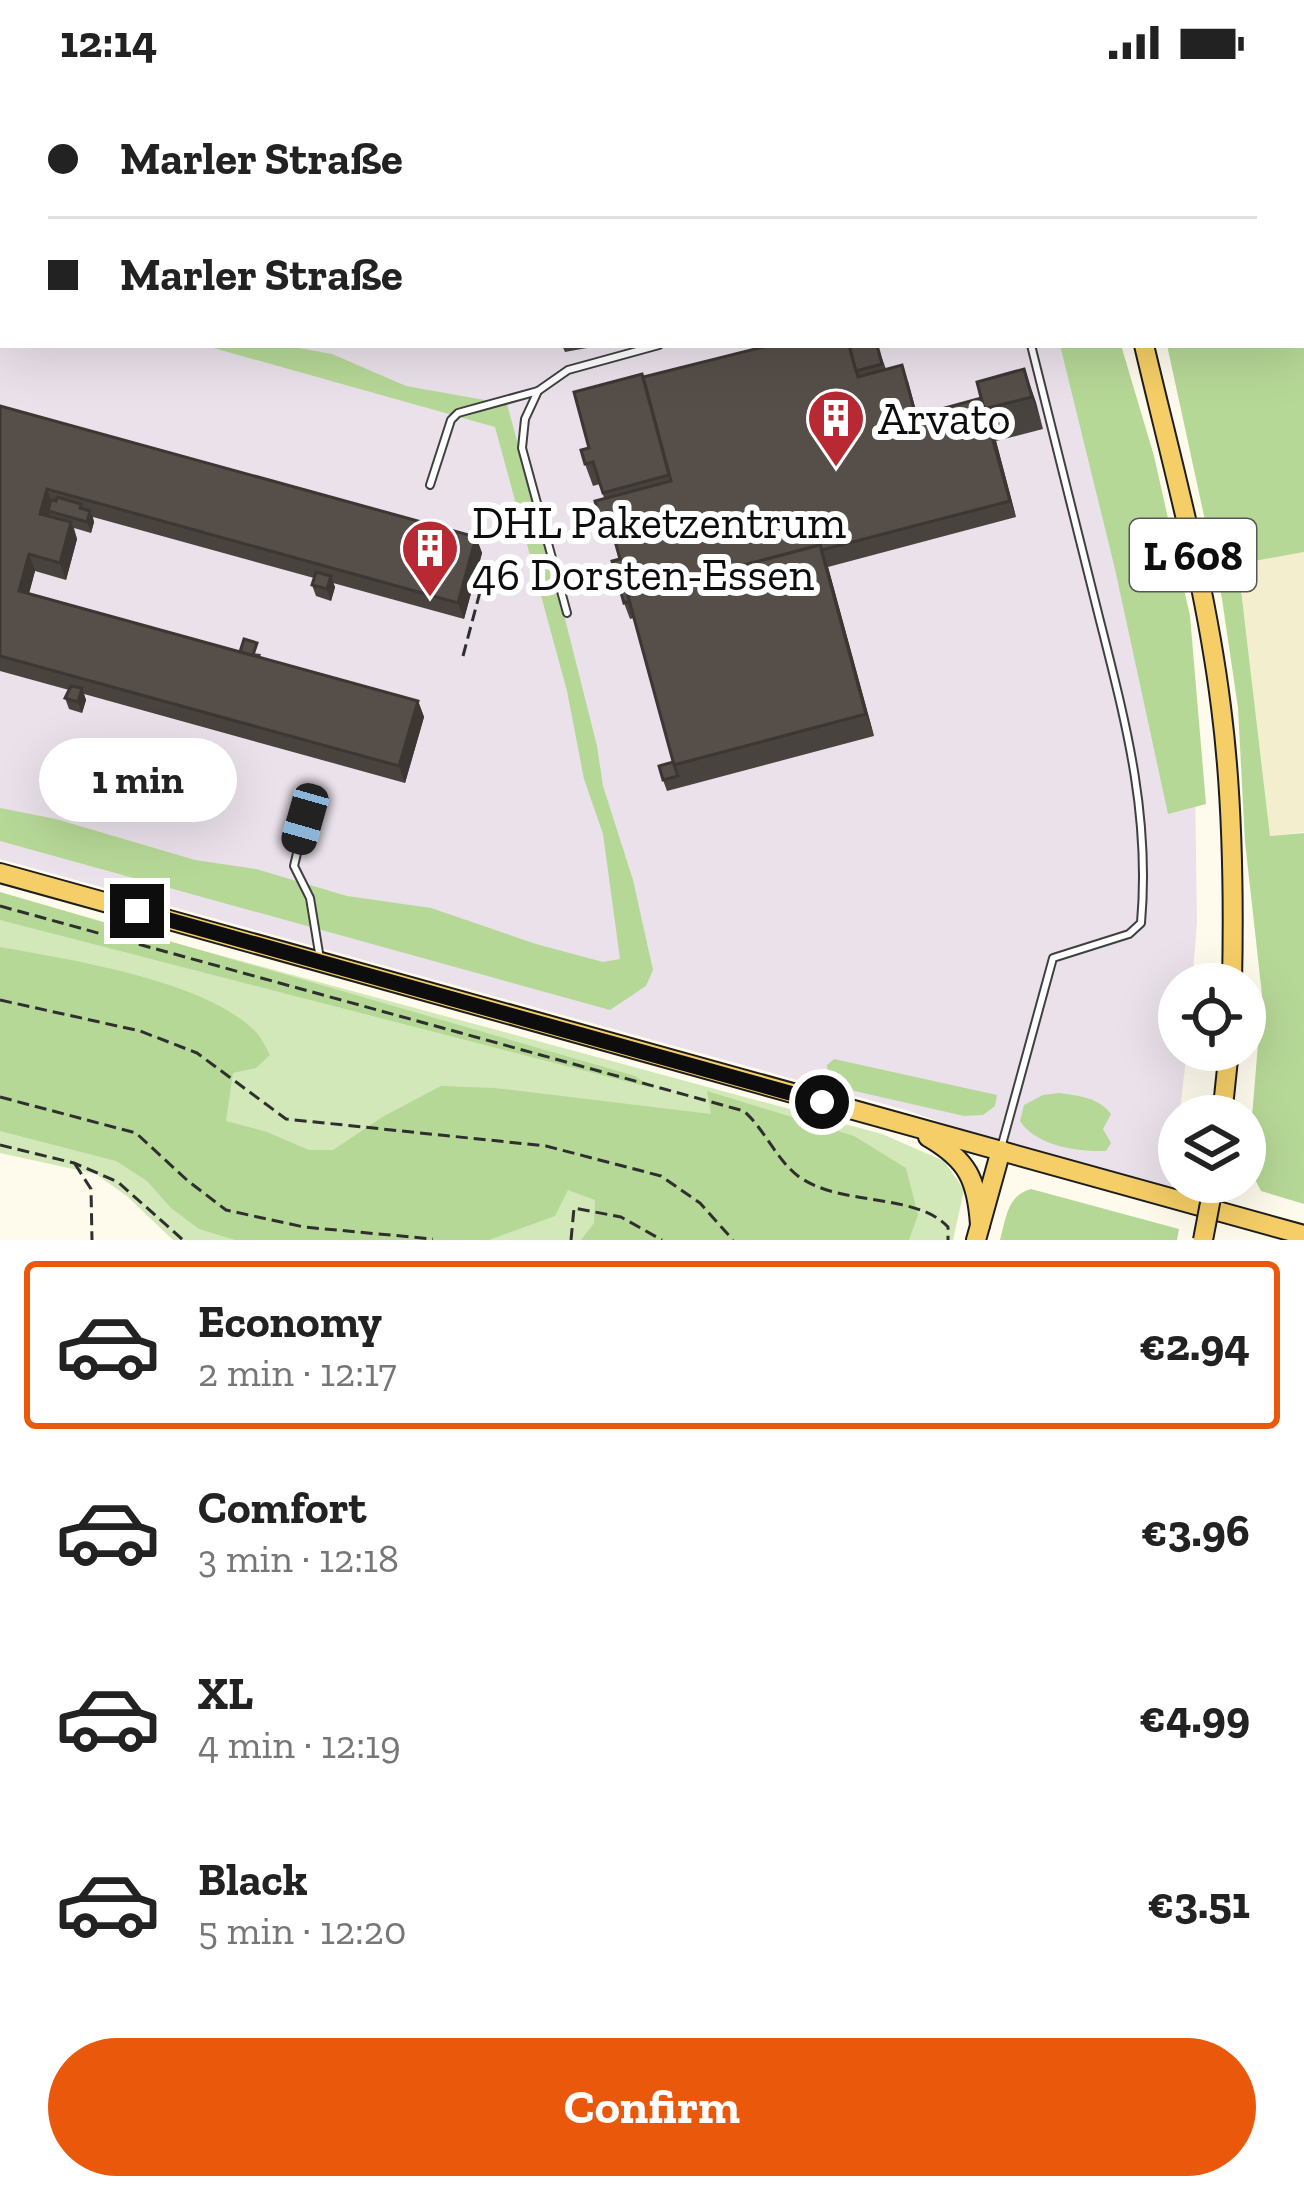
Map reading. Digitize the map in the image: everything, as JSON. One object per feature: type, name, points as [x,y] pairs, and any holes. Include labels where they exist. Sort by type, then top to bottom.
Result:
[{"type":"main road","name":"L 608","points":[[1145,348],[1204,601],[1221,707],[1232,846],[1232,963]]},
{"type":"main road","points":[[0,873],[1304,1235]]},
{"type":"main road","points":[[907,1125],[961,1159],[978,1198],[978,1232]]},
{"type":"main road","points":[[978,1232],[1001,1150]]},
{"type":"main road","points":[[1203,1240],[1210,1203]]},
{"type":"lane","points":[[430,485],[451,420],[458,412],[538,391],[568,370],[648,348]]},
{"type":"lane","points":[[1001,1150],[1053,958],[1129,934],[1141,923],[1143,902],[1144,847],[1134,755],[1032,348]]},
{"type":"lane","points":[[538,391],[525,418],[522,448],[567,613]]},
{"type":"lane","points":[[305,819],[294,866],[310,898],[320,962]]},
{"type":"path","points":[[463,656],[480,592],[472,590]]},
{"type":"path","points":[[0,906],[744,1111],[798,1176],[828,1192],[930,1214],[948,1227],[948,1240]]},
{"type":"path","points":[[0,1000],[140,1031],[197,1053],[286,1119],[545,1146],[661,1176],[700,1203],[733,1240]]},
{"type":"path","points":[[0,1097],[136,1133],[226,1210],[304,1226],[433,1239]]},
{"type":"path","points":[[0,1145],[74,1162],[118,1182],[183,1240]]},
{"type":"path","points":[[74,1162],[92,1189],[92,1240]]},
{"type":"path","points":[[571,1240],[574,1208],[621,1217],[662,1240]]},
{"type":"shaded area","points":[[0,348],[1113,348],[1195,777],[1194,963],[1158,963],[1158,1071],[1185,1071],[1182,1095],[1158,1095],[1158,1185],[992,1140],[909,1111],[0,859]]},
{"type":"shaded area","points":[[1304,552],[1304,832],[1270,836],[1238,564]]},
{"type":"green space","points":[[214,348],[299,348],[332,354],[406,386],[507,404],[597,746],[603,786],[633,880],[653,970],[646,986],[610,1010],[0,841],[0,808],[56,819],[195,860],[256,869],[347,896],[431,908],[603,962],[620,959],[603,834],[584,779],[567,691],[495,427]]},
{"type":"green space","points":[[1061,348],[1122,348],[1154,456],[1190,616],[1206,804],[1168,814]]},
{"type":"green space","points":[[1168,348],[1304,348],[1304,552],[1238,564],[1270,836],[1304,833],[1304,1204],[1266,1193],[1266,1095],[1254,1095],[1256,1071],[1266,1071],[1266,963],[1258,963],[1245,842],[1238,708],[1222,599]]},
{"type":"green space","points":[[0,892],[635,1076],[652,1088],[0,920]]},
{"type":"green space","points":[[0,896],[882,1134],[944,1161],[964,1190],[953,1240],[173,1240],[96,1174],[0,1153]]},
{"type":"green space","points":[[0,947],[171,985],[232,1013],[257,1034],[270,1055],[256,1068],[233,1073],[226,1121],[309,1150],[333,1150],[441,1086],[711,1114],[707,1091],[854,1136],[906,1168],[918,1215],[909,1240],[581,1240],[594,1223],[595,1200],[568,1190],[555,1216],[489,1240],[235,1240],[199,1229],[147,1181],[116,1161],[0,1131]]},
{"type":"green space","points":[[834,1059],[997,1095],[995,1106],[983,1115],[964,1116],[837,1087],[828,1078],[827,1065]]},
{"type":"green space","points":[[1059,1093],[1094,1101],[1111,1114],[1103,1129],[1111,1143],[1106,1151],[1071,1149],[1027,1130],[1020,1121],[1024,1105]]},
{"type":"green space","points":[[1031,1189],[1179,1229],[1177,1240],[1000,1240],[1012,1202]]},
{"type":"building","name":"Arvato","points":[[759,348],[850,348],[858,377],[902,365],[916,416],[981,398],[1010,501],[822,550],[820,545],[628,596],[630,601],[624,603],[612,561],[620,559],[607,512],[599,515],[595,501],[671,481],[643,377]]},
{"type":"building","points":[[850,348],[878,348],[882,364],[856,371]]},
{"type":"building","points":[[1024,369],[1032,397],[984,409],[977,382]]},
{"type":"building","points":[[642,374],[669,475],[603,493],[593,462],[585,464],[581,450],[589,448],[574,392]]},
{"type":"building","name":"DHL Paketzentrum 46 Dorsten-Essen","points":[[0,406],[476,537],[458,603],[47,489],[40,514],[71,522],[60,563],[29,554],[19,591],[418,701],[399,766],[0,656]]},
{"type":"building","points":[[57,497],[90,511],[87,522],[48,511]]},
{"type":"building","points":[[820,545],[866,714],[674,765],[628,596]]},
{"type":"building","points":[[316,572],[331,576],[327,589],[312,585]]},
{"type":"building","points":[[244,639],[257,643],[253,655],[240,652]]},
{"type":"building","points":[[71,686],[82,688],[78,702],[65,698]]},
{"type":"building","points":[[673,762],[678,776],[663,780],[659,766]]},
{"type":"place","name":"Arvato","points":[[836,469]]},
{"type":"place","name":"DHL Paketzentrum 46 Dorsten-Essen","points":[[430,599]]},
{"type":"route","points":[[137,911],[822,1102]]}]
